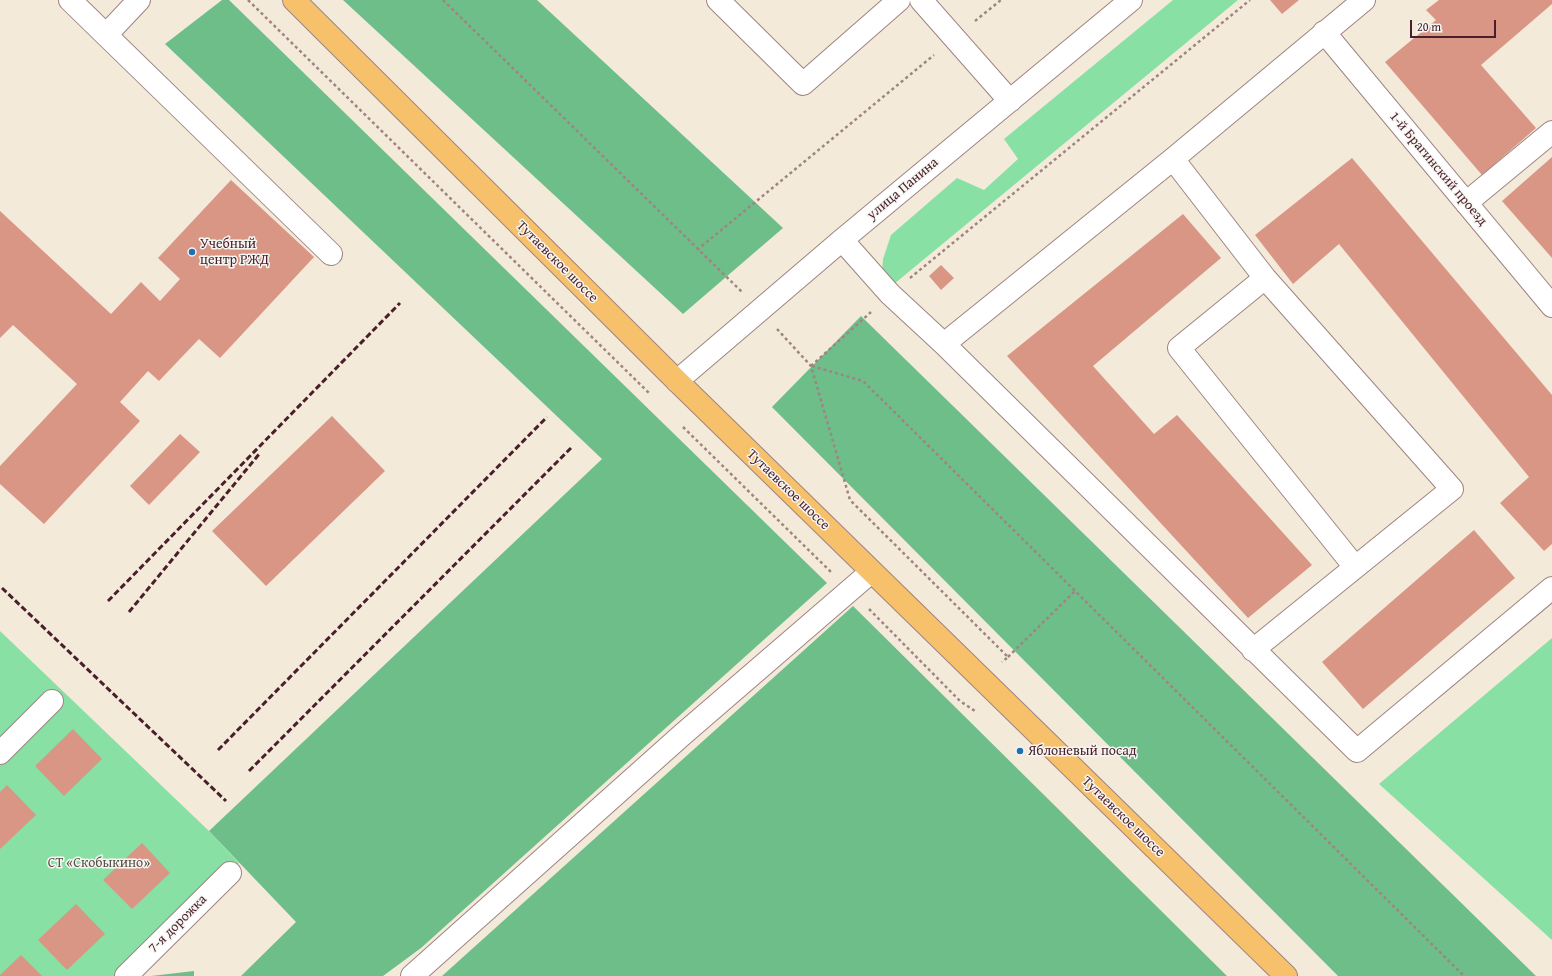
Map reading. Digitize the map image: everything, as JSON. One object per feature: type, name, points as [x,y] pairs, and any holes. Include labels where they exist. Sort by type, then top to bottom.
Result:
[{"type":"main road","name":"Тутаевское шоссе","points":[[294,0],[871,572],[1286,976]]},
{"type":"street","points":[[70,0],[331,254]]},
{"type":"street","points":[[106,35],[140,0]]},
{"type":"street","points":[[718,0],[803,84],[899,0]]},
{"type":"street","points":[[921,0],[1010,101]]},
{"type":"street","name":"улица Панина","points":[[677,381],[842,240],[1131,0]]},
{"type":"street","points":[[944,344],[1173,159],[1364,0]]},
{"type":"street","name":"1-й Брагинский проезд","points":[[1324,32],[1552,306]]},
{"type":"street","points":[[1466,203],[1552,132]]},
{"type":"street","points":[[1173,159],[1265,278],[1452,489],[1253,650]]},
{"type":"street","points":[[842,240],[890,294],[944,344],[1357,751],[1552,588]]},
{"type":"street","points":[[1265,278],[1179,348],[1355,567]]},
{"type":"street","points":[[412,976],[682,735],[871,572]]},
{"type":"street","points":[[0,753],[52,701]]},
{"type":"street","name":"7-я дорожка","points":[[126,976],[230,873]]},
{"type":"path","points":[[248,0],[651,395]]},
{"type":"path","points":[[443,0],[698,250],[1001,0]]},
{"type":"path","points":[[811,366],[890,294],[1250,0]]},
{"type":"path","points":[[811,366],[863,381],[1464,976]]},
{"type":"path","points":[[811,366],[850,500],[1008,657]]},
{"type":"path","points":[[680,423],[850,590],[960,701],[978,714]]},
{"type":"path","points":[[982,680],[1075,592]]},
{"type":"green space","points":[[222,0],[229,0],[827,583],[421,948],[383,976],[241,976],[296,922],[209,831],[602,459],[165,44]]},
{"type":"green space","points":[[343,0],[537,0],[783,228],[683,314]]},
{"type":"green space","points":[[1173,0],[1238,0],[894,284],[882,273],[883,259],[891,235],[957,178],[984,190],[1018,159],[1004,139]]},
{"type":"green space","points":[[861,316],[1536,976],[1338,976],[760,395],[772,407]]},
{"type":"green space","points":[[853,606],[1227,976],[442,976]]},
{"type":"green space","name":"СТ «Скобыкино»","points":[[0,631],[209,831],[239,863],[128,976],[0,976]]},
{"type":"green space","points":[[1552,638],[1552,940],[1379,784]]},
{"type":"green space","points":[[194,971],[194,976],[151,976]]},
{"type":"building","points":[[1270,0],[1299,0],[1282,14]]},
{"type":"building","points":[[1439,0],[1552,0],[1552,4],[1481,65],[1536,128],[1482,175],[1385,62],[1436,20],[1426,10]]},
{"type":"building","points":[[1552,157],[1552,258],[1502,201]]},
{"type":"building","points":[[1352,158],[1552,395],[1552,544],[1544,551],[1500,503],[1529,477],[1339,244],[1293,284],[1255,235]]},
{"type":"building","points":[[231,180],[314,257],[220,358],[199,339],[159,381],[148,371],[120,402],[140,421],[44,524],[0,484],[0,466],[77,384],[13,325],[0,338],[0,211],[111,314],[141,282],[160,301],[180,279],[158,258]]},
{"type":"building","points":[[1183,214],[1221,258],[1093,366],[1154,434],[1177,415],[1312,565],[1248,618],[1007,356]]},
{"type":"building","points":[[941,265],[954,278],[941,290],[929,276]]},
{"type":"building","points":[[332,416],[385,471],[266,586],[212,531]]},
{"type":"building","points":[[180,434],[200,452],[149,505],[130,486]]},
{"type":"building","points":[[1474,530],[1515,578],[1363,709],[1322,662]]},
{"type":"building","points":[[73,729],[102,759],[64,796],[35,766]]},
{"type":"building","points":[[7,785],[36,815],[0,849],[0,792]]},
{"type":"building","points":[[142,843],[170,873],[132,909],[103,880]]},
{"type":"building","points":[[76,904],[105,934],[67,970],[38,940]]},
{"type":"building","points":[[21,955],[42,976],[0,976],[0,975]]},
{"type":"railway","points":[[108,601],[400,303]]},
{"type":"railway","points":[[218,750],[547,417]]},
{"type":"railway","points":[[249,771],[571,448]]},
{"type":"railway","points":[[129,612],[260,453]]},
{"type":"railway","points":[[2,588],[226,801]]},
{"type":"place","name":"Учебный центр РЖД","points":[[192,252]]},
{"type":"place","name":"Яблоневый посад","points":[[1020,751]]}]
